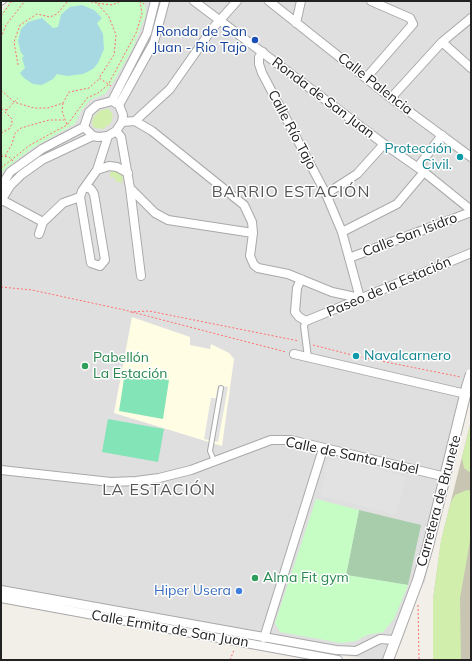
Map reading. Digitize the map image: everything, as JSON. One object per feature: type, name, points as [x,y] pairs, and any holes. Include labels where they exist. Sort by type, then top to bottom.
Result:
[{"type":"street","points":[[43,222],[1,201],[21,175],[42,160],[93,136],[108,136],[116,131],[122,122],[123,116],[116,103],[117,90],[147,33],[155,1]]},
{"type":"street","points":[[116,103],[154,42],[165,1]]},
{"type":"street","name":"Ronda de San Juan","points":[[194,1],[384,144],[421,169],[471,211]]},
{"type":"street","points":[[135,121],[170,89],[220,20],[237,1]]},
{"type":"street","name":"Calle Palencia","points":[[269,1],[391,98],[471,157]]},
{"type":"street","points":[[296,23],[301,1]]},
{"type":"street","points":[[366,78],[413,24],[410,18],[371,1]]},
{"type":"street","points":[[391,98],[442,42],[471,18]]},
{"type":"street","points":[[442,42],[471,68]]},
{"type":"street","name":"Calle Río Tajo","points":[[263,52],[259,57],[259,64],[262,73],[326,194],[342,232],[360,298]]},
{"type":"street","points":[[1,187],[10,172],[42,149],[84,127],[89,112],[97,105],[116,103]]},
{"type":"street","points":[[122,122],[135,121],[152,131],[244,205],[252,222],[254,233],[250,256],[254,265],[258,268],[288,274],[332,292],[360,298]]},
{"type":"street","points":[[84,127],[93,136]]},
{"type":"street","points":[[116,131],[121,137],[128,173],[141,276]]},
{"type":"street","points":[[342,232],[398,204],[442,135]]},
{"type":"street","points":[[85,187],[91,189],[94,194],[105,260],[100,266],[92,263],[80,197],[85,187],[97,170],[108,136]]},
{"type":"street","points":[[326,194],[357,174],[384,144]]},
{"type":"street","points":[[97,170],[109,166],[123,169],[128,173]]},
{"type":"street","points":[[130,188],[155,213],[168,220],[254,233]]},
{"type":"street","points":[[39,234],[43,222],[63,203],[80,197]]},
{"type":"street","name":"Calle San Isidro","points":[[349,258],[471,211]]},
{"type":"street","name":"Paseo de la Estación","points":[[306,321],[471,253]]},
{"type":"street","points":[[301,279],[297,288],[295,312],[299,317],[306,321],[304,326],[308,358]]},
{"type":"street","points":[[294,354],[396,379],[467,391]]},
{"type":"street","name":"Carretera de Brunete","points":[[388,660],[418,580],[446,477],[471,374]]},
{"type":"street","name":"Calle de Santa Isabel","points":[[1,470],[111,482],[159,478],[191,470],[271,440],[291,440],[323,449],[446,477]]},
{"type":"street","points":[[264,638],[323,449]]},
{"type":"street","name":"Calle Ermita de San Juan","points":[[1,590],[336,650],[356,651],[380,639],[395,640]]},
{"type":"street","name":"Calle Ermita de San Juan","points":[[1,598],[338,660]]},
{"type":"lane","points":[[214,461],[210,451],[221,388]]},
{"type":"path","points":[[1,16],[12,1]]},
{"type":"path","points":[[1,38],[6,25],[25,1]]},
{"type":"path","points":[[60,1],[72,1]]},
{"type":"path","points":[[87,1],[112,5],[121,1]]},
{"type":"path","points":[[70,128],[64,120],[62,111],[63,102],[69,92],[89,88],[99,78],[114,55],[116,35],[109,17],[95,1]]},
{"type":"path","points":[[1,168],[30,145],[68,125],[87,98],[98,93],[108,85],[136,34],[142,14],[140,1]]},
{"type":"path","points":[[18,65],[14,42],[20,25],[37,14],[50,17],[58,14],[67,2]]},
{"type":"path","points":[[99,78],[117,90]]},
{"type":"path","points":[[1,90],[14,102],[34,108],[48,108],[63,102]]},
{"type":"path","points":[[1,133],[9,129],[12,124],[12,119],[5,112],[18,98]]},
{"type":"path","points":[[1,109],[7,110]]},
{"type":"path","points":[[5,156],[12,144],[15,133],[21,128],[49,120],[64,120]]},
{"type":"path","points":[[1,156],[5,156],[15,162]]},
{"type":"path","points":[[1,287],[32,290],[130,312],[294,354]]},
{"type":"path","points":[[130,312],[149,311]]},
{"type":"path","points":[[418,604],[419,660]]},
{"type":"path","points":[[230,660],[237,641]]},
{"type":"shaded area","points":[[45,1],[471,1],[471,395],[425,581],[382,660],[371,660],[1,594],[1,111]]},
{"type":"shaded area","points":[[132,317],[190,337],[190,345],[210,349],[211,344],[229,353],[234,359],[222,446],[114,413]]},
{"type":"shaded area","points":[[218,385],[228,387],[218,442],[204,439],[211,398],[216,398]]},
{"type":"shaded area","points":[[471,421],[471,660],[433,660],[433,599],[441,541]]},
{"type":"shaded area","points":[[337,459],[406,477],[396,515],[320,495],[325,476],[324,468],[329,461]]},
{"type":"green space","points":[[10,1],[144,1],[146,14],[132,50],[105,94],[90,100],[81,111],[75,124],[34,147],[5,169],[1,174],[1,13]]},
{"type":"green space","points":[[109,109],[113,115],[111,123],[103,129],[95,128],[92,125],[93,118],[99,111]]},
{"type":"green space","points":[[115,170],[123,174],[122,183],[115,181],[116,178],[110,177],[110,173]]},
{"type":"green space","points":[[125,372],[169,380],[163,419],[119,411]]},
{"type":"green space","points":[[108,419],[164,429],[158,462],[102,452]]},
{"type":"green space","points":[[471,421],[471,473],[464,468],[462,458]]},
{"type":"green space","points":[[467,490],[471,491],[471,535],[460,598],[461,660],[433,660],[433,599],[441,541],[451,502],[455,495]]},
{"type":"green space","points":[[316,499],[359,510],[346,575],[408,585],[394,619],[383,632],[367,635],[356,641],[341,643],[280,632],[275,623]]},
{"type":"green space","points":[[359,510],[421,525],[408,585],[346,575]]},
{"type":"water","points":[[82,5],[94,10],[102,18],[97,23],[103,34],[104,49],[98,63],[93,69],[83,74],[67,76],[57,74],[53,79],[42,85],[33,84],[24,78],[20,73],[25,68],[22,58],[24,56],[21,53],[18,41],[21,29],[28,22],[42,18],[53,28],[58,27],[61,15],[65,11],[70,7]]},
{"type":"place","name":"Ronda de San Juan - Rio Tajo","points":[[255,40]]},
{"type":"place","name":"Protección Civil.","points":[[460,157]]},
{"type":"place","name":"Navalcarnero","points":[[356,356]]},
{"type":"place","name":"Pabellón La Estación","points":[[85,366]]},
{"type":"place","name":"Alma Fit gym","points":[[255,578]]},
{"type":"place","name":"Hiper Usera","points":[[239,591]]},
{"type":"district","name":"BARRIO ESTACIÓN","points":[[291,192]]},
{"type":"district","name":"LA ESTACIÓN","points":[[159,490]]}]
